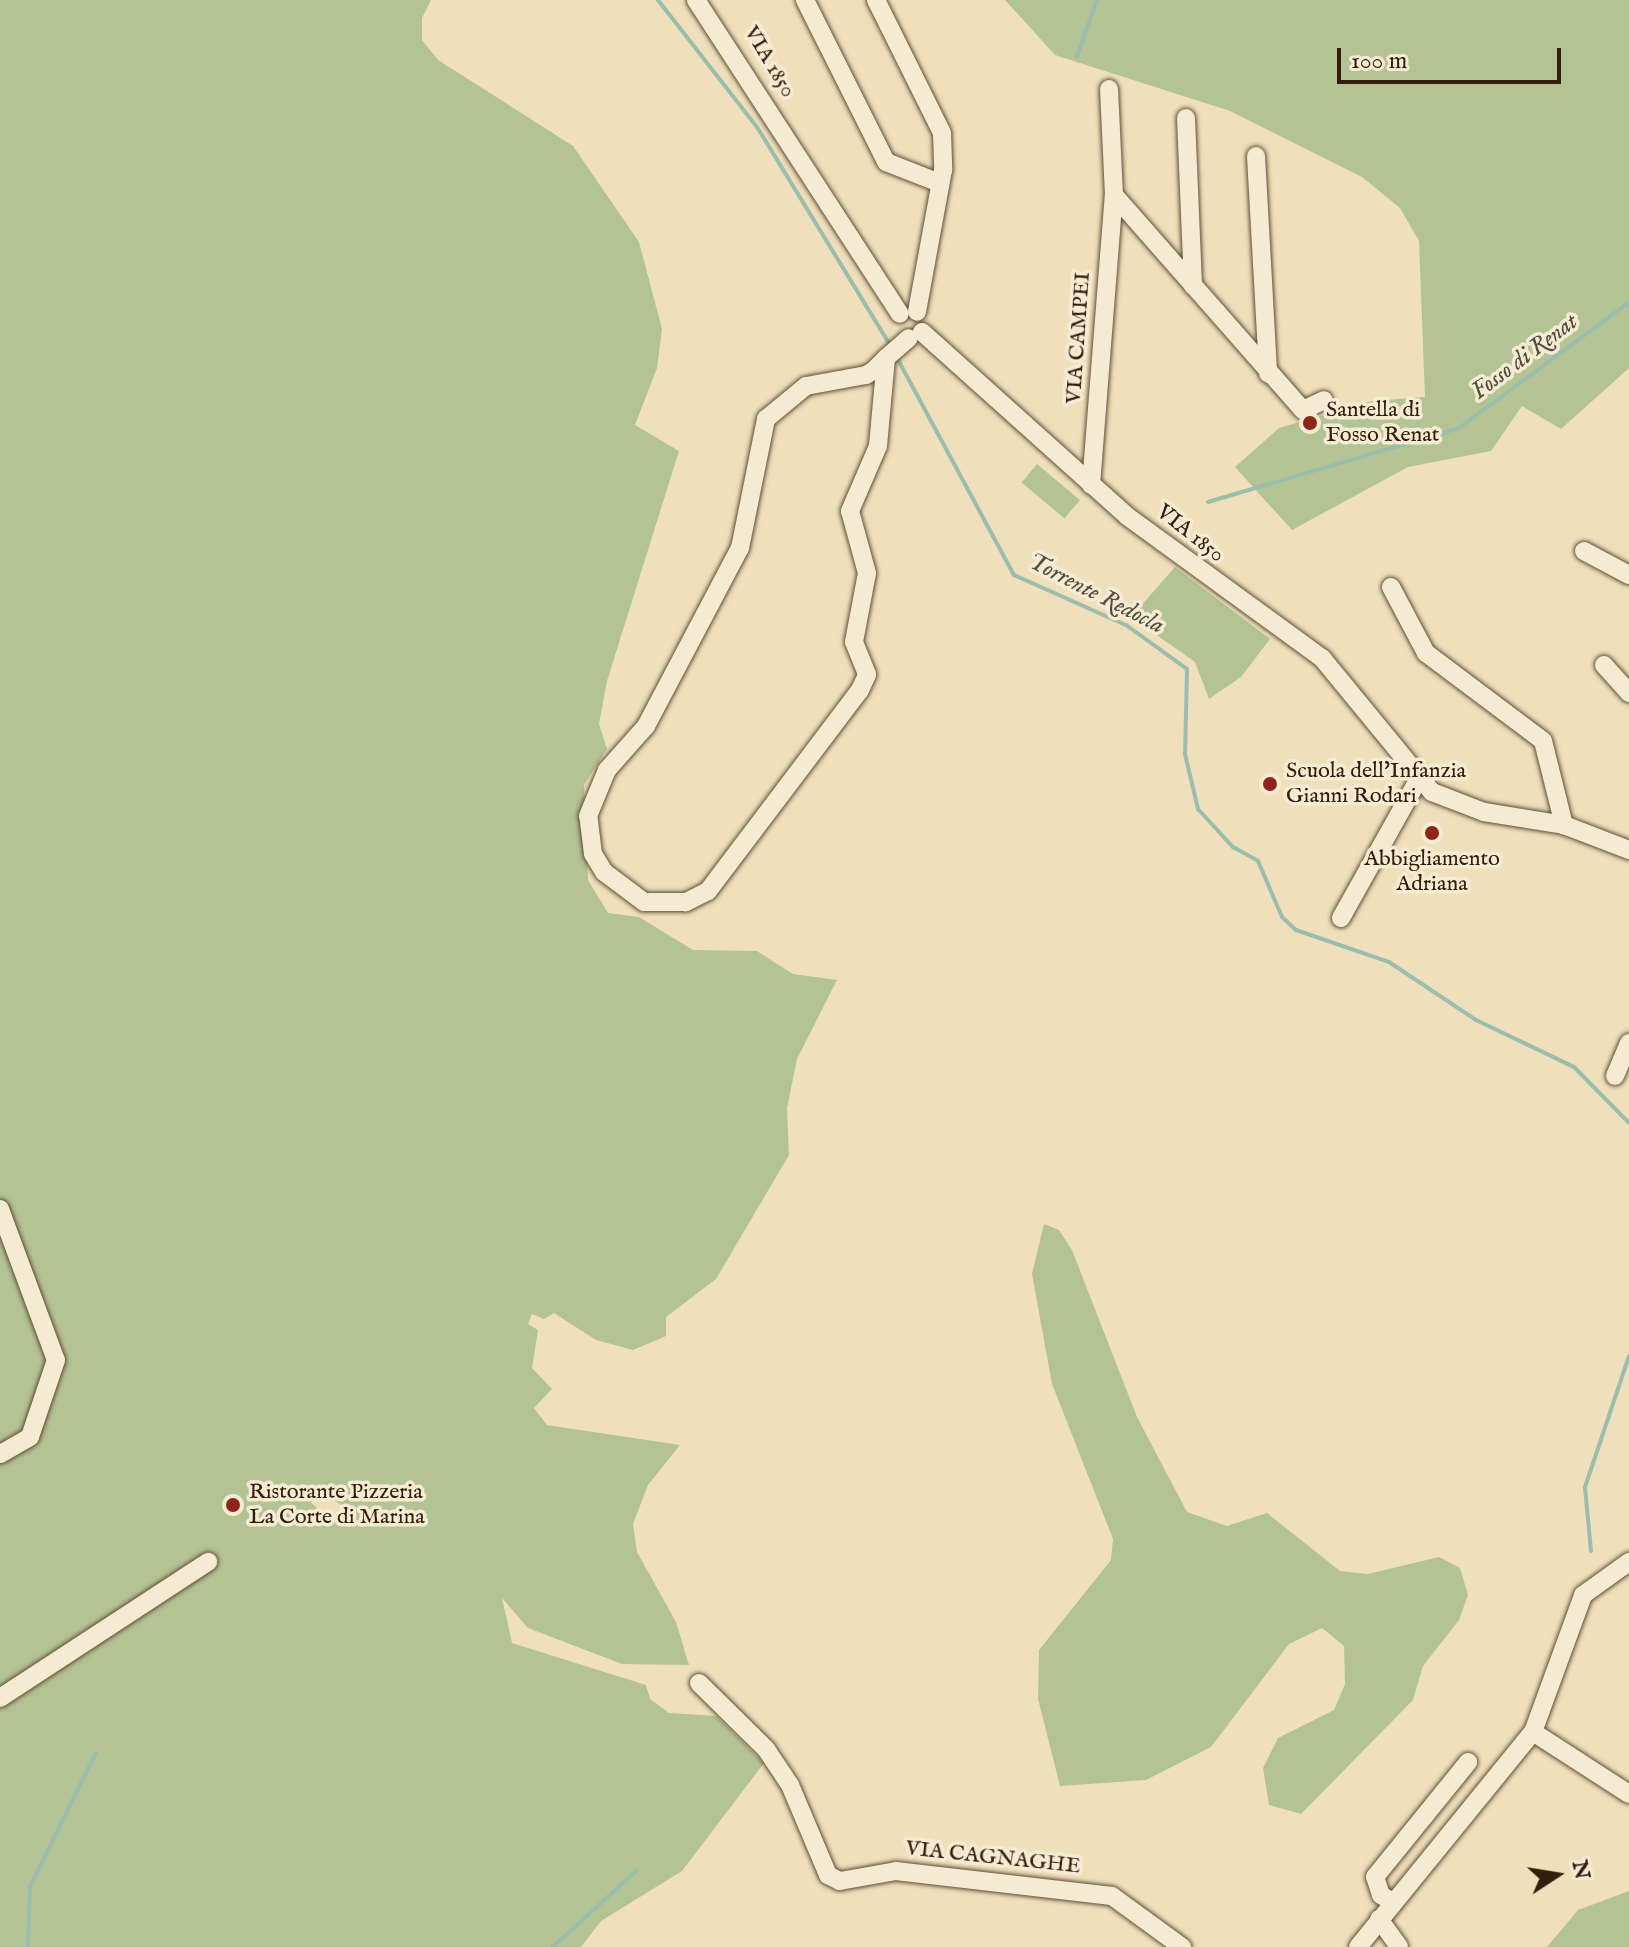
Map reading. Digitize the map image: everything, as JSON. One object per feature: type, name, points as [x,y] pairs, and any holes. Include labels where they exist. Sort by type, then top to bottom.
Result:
[{"type":"street","name":"VIA 1850","points":[[696,0],[908,313],[897,329],[904,343],[1322,658],[1418,780],[1449,803],[1564,825],[1629,850]]},
{"type":"street","points":[[805,0],[886,162],[940,183]]},
{"type":"street","points":[[876,0],[941,124],[940,183],[908,313]]},
{"type":"street","name":"VIA CAMPEI","points":[[1091,485],[1114,195],[1109,89]]},
{"type":"street","points":[[1186,118],[1193,286]]},
{"type":"street","points":[[1256,156],[1268,374]]},
{"type":"street","points":[[1114,195],[1268,374],[1303,410],[1324,400]]},
{"type":"street","points":[[904,343],[878,446],[850,511],[867,573],[854,642],[867,675],[708,891],[686,902],[637,899],[604,872],[588,836],[607,770],[636,737],[740,548],[766,419],[793,393],[866,375],[904,343]]},
{"type":"street","points":[[1584,551],[1629,575]]},
{"type":"street","points":[[1391,587],[1426,653],[1543,741],[1564,825]]},
{"type":"street","points":[[1604,665],[1629,693]]},
{"type":"street","points":[[1341,918],[1418,780]]},
{"type":"street","points":[[1615,1076],[1629,1043]]},
{"type":"street","points":[[0,1454],[30,1437],[56,1360],[20,1273],[11,1213]]},
{"type":"street","points":[[0,1698],[208,1562]]},
{"type":"street","points":[[1358,1947],[1533,1732],[1583,1595],[1629,1562]]},
{"type":"street","name":"VIA CAGNAGHE","points":[[699,1683],[774,1761],[828,1875],[840,1881],[896,1871],[1112,1896],[1182,1947]]},
{"type":"street","points":[[1533,1732],[1629,1794]]},
{"type":"street","points":[[1393,1902],[1381,1895],[1375,1877],[1468,1762]]},
{"type":"street","points":[[1374,1924],[1384,1947]]},
{"type":"street","points":[[1374,1924],[1399,1947]]},
{"type":"green space","points":[[0,0],[431,0],[422,18],[422,40],[438,60],[573,146],[639,242],[662,329],[657,368],[635,425],[679,451],[607,681],[599,724],[607,749],[584,785],[588,880],[608,913],[639,917],[693,950],[757,951],[793,974],[837,980],[797,1059],[787,1108],[789,1155],[716,1279],[666,1317],[666,1336],[633,1350],[596,1340],[554,1313],[544,1319],[532,1314],[528,1324],[538,1330],[532,1368],[552,1389],[534,1408],[547,1425],[680,1445],[648,1485],[633,1524],[637,1552],[676,1622],[689,1665],[622,1664],[528,1628],[502,1598],[512,1643],[646,1685],[650,1699],[669,1713],[716,1716],[764,1763],[682,1871],[601,1921],[581,1947],[0,1947]],"holes":[[[321,1491],[350,1511],[338,1524],[311,1503]]]},
{"type":"green space","points":[[1005,0],[1629,0],[1629,368],[1561,429],[1522,406],[1491,451],[1408,467],[1292,530],[1235,467],[1279,428],[1372,401],[1425,397],[1419,241],[1400,208],[1362,177],[1230,111],[1055,55]]},
{"type":"green space","points":[[1037,464],[1080,500],[1064,518],[1022,482]]},
{"type":"green space","points":[[1175,567],[1270,639],[1241,677],[1209,699],[1195,662],[1131,617]]},
{"type":"green space","points":[[1044,1224],[1059,1230],[1072,1250],[1137,1417],[1187,1512],[1227,1526],[1267,1513],[1340,1571],[1368,1574],[1439,1557],[1460,1568],[1468,1595],[1459,1620],[1423,1666],[1413,1700],[1301,1814],[1269,1805],[1263,1768],[1278,1738],[1334,1710],[1345,1684],[1344,1646],[1322,1628],[1289,1644],[1211,1747],[1146,1780],[1060,1786],[1038,1699],[1039,1650],[1111,1560],[1113,1539],[1052,1384],[1032,1274]]},
{"type":"green space","points":[[1629,1891],[1629,1947],[1547,1947],[1578,1910]]},
{"type":"waterway","name":"Torrente Redocla","points":[[658,0],[757,127],[890,345]]},
{"type":"waterway","points":[[1077,56],[1097,0]]},
{"type":"waterway","name":"Fosso di Renat","points":[[1208,502],[1459,428],[1629,302]]},
{"type":"waterway","name":"Torrente Redocla","points":[[896,356],[1014,575],[1126,625],[1187,669],[1185,754],[1198,809],[1233,847],[1258,861],[1282,917],[1296,930],[1389,962],[1476,1020],[1574,1067],[1629,1123]]},
{"type":"waterway","points":[[1591,1551],[1585,1487],[1629,1356]]},
{"type":"waterway","points":[[28,1947],[30,1887],[96,1752]]},
{"type":"waterway","points":[[553,1947],[637,1870]]},
{"type":"place","name":"Santella di Fosso Renat","points":[[1310,423]]},
{"type":"place","name":"Scuola dell'Infanzia Gianni Rodari","points":[[1270,784]]},
{"type":"place","name":"Abbigliamento Adriana","points":[[1432,833]]},
{"type":"place","name":"Ristorante Pizzeria La Corte di Marina","points":[[233,1505]]}]
